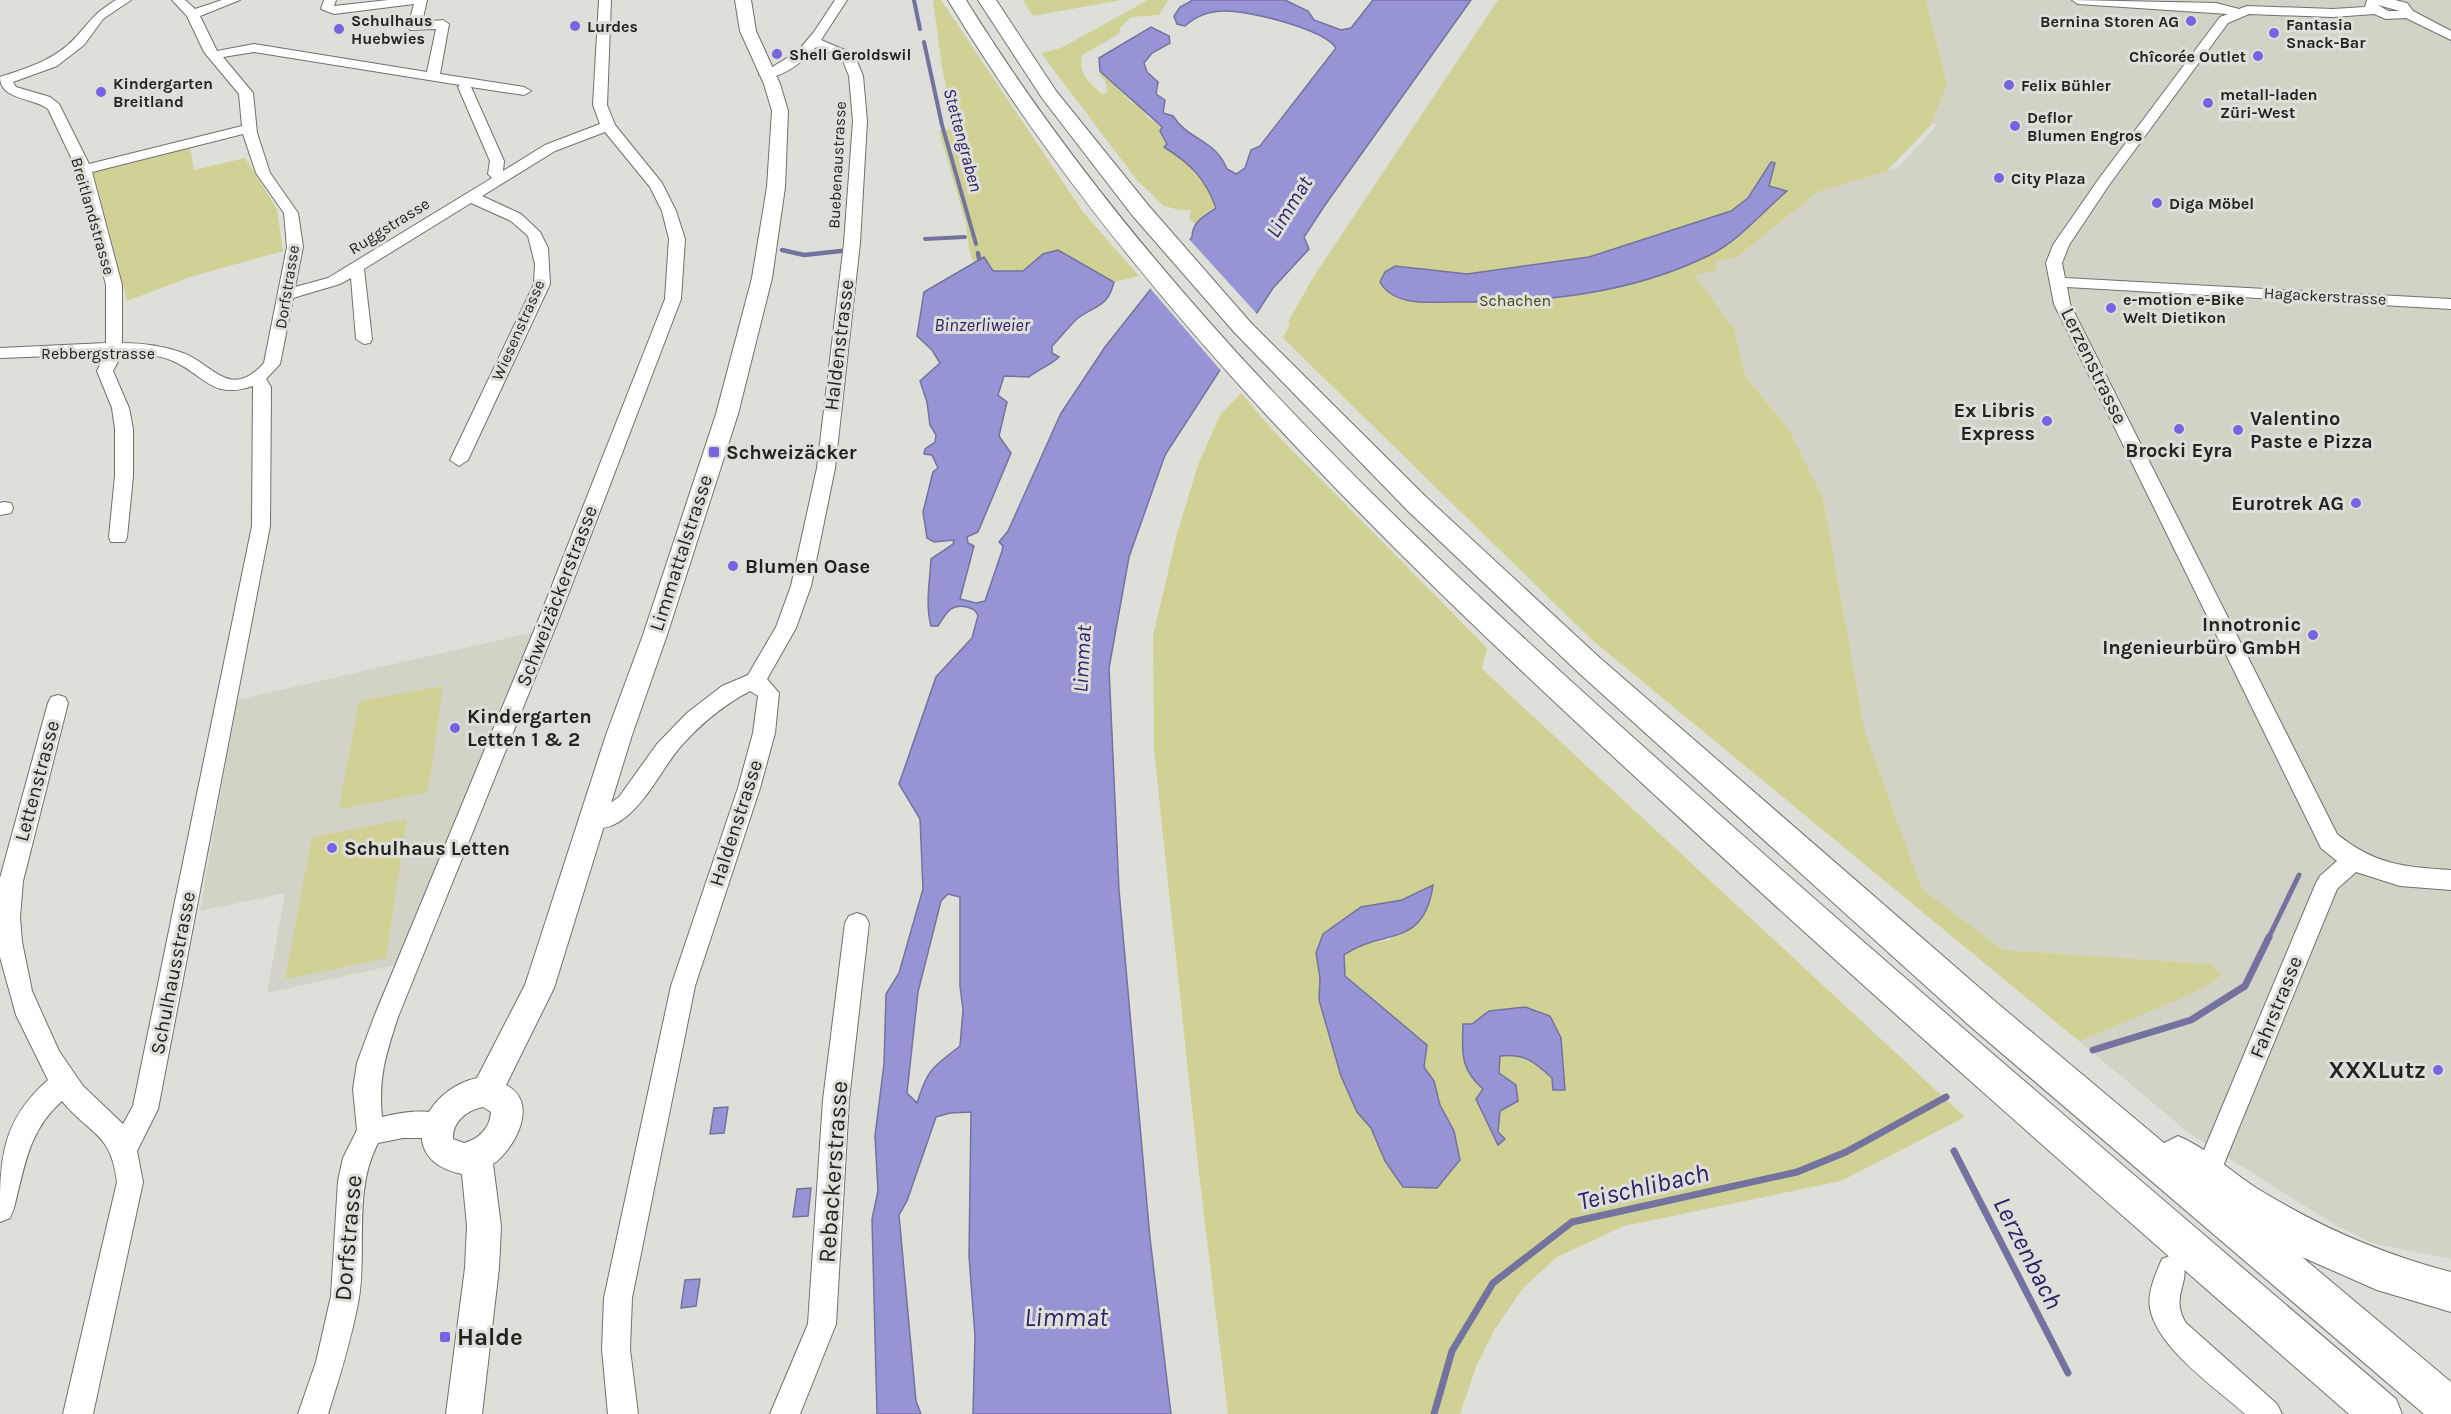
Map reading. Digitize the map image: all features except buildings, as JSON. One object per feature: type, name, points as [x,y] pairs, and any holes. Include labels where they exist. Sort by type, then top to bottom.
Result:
[{"type":"highway","points":[[957,0],[1028,109],[1122,233],[1281,391],[1417,504],[1527,608],[1984,1015],[2451,1409]]},
{"type":"highway","points":[[987,0],[1049,94],[1281,391],[1444,580],[1673,793],[1954,1043],[2381,1414]]},
{"type":"highway","points":[[1851,896],[1952,965],[2179,1155],[2252,1209],[2329,1252],[2370,1270],[2451,1292]]},
{"type":"main road","name":"Limmattalstrasse","points":[[486,1092],[506,1058],[538,988],[727,414],[754,314],[771,224],[780,135],[779,104],[747,33],[743,0]]},
{"type":"main road","points":[[486,1092],[504,1100],[508,1109],[508,1119],[497,1141],[476,1156],[453,1158],[444,1153],[438,1146],[438,1125],[453,1105],[475,1093],[486,1092]]},
{"type":"main road","points":[[464,1414],[484,1237],[482,1188],[476,1156]]},
{"type":"street","points":[[3,82],[52,63],[79,42],[99,16],[125,0]]},
{"type":"street","name":"Dorfstrasse","points":[[178,0],[192,14],[215,55],[246,93],[250,128],[263,173],[291,213],[296,247],[288,294],[272,364],[257,377]]},
{"type":"street","points":[[192,14],[234,0]]},
{"type":"street","points":[[330,0],[327,9],[334,10],[421,0],[414,27],[443,24],[433,77]]},
{"type":"street","points":[[605,0],[599,98],[608,126]]},
{"type":"street","points":[[766,75],[788,66],[815,42],[841,0]]},
{"type":"street","points":[[2078,0],[2216,7],[2237,12],[2260,9],[2344,13],[2380,4],[2393,16],[2408,14],[2451,36]]},
{"type":"street","name":"Lerzenstrasse","points":[[2237,12],[2224,20],[2103,183],[2061,244],[2054,263],[2056,282],[2062,304],[2329,841],[2353,860],[2377,872],[2451,880]]},
{"type":"street","name":"Buebenaustrasse","points":[[815,42],[847,54],[856,76],[860,121],[852,243]]},
{"type":"street","points":[[215,55],[254,48],[524,91]]},
{"type":"street","name":"Breitlandstrasse","points":[[3,82],[10,90],[45,100],[54,107],[84,170],[114,285],[116,308],[114,350],[113,358],[105,371],[107,383],[122,411],[124,433],[118,537]]},
{"type":"street","points":[[465,87],[493,151],[496,161],[495,174],[503,176]]},
{"type":"street","name":"Ruggstrasse","points":[[288,294],[317,288],[353,270],[503,176],[566,141],[608,126]]},
{"type":"street","name":"Schweizäckerstrasse","points":[[370,1132],[368,1081],[370,1063],[386,1017],[545,629],[673,299],[677,268],[677,239],[657,186],[608,126]]},
{"type":"street","points":[[84,170],[250,128]]},
{"type":"street","name":"Wiesenstrasse","points":[[459,460],[542,284],[544,259],[539,242],[529,225],[506,211],[470,197]]},
{"type":"street","name":"Haldenstrasse","points":[[623,1414],[616,1350],[618,1298],[682,986],[749,788],[764,733],[769,693],[755,681],[786,628],[801,586],[826,468],[852,243]]},
{"type":"street","points":[[353,270],[358,272],[364,339]]},
{"type":"street","name":"Hagackerstrasse","points":[[2056,282],[2451,304]]},
{"type":"street","name":"Rebbergstrasse","points":[[0,353],[139,349],[185,358],[219,383],[238,384],[257,377]]},
{"type":"street","name":"Schulhausstrasse","points":[[125,1146],[145,1109],[261,526],[262,387],[257,377]]},
{"type":"street","points":[[592,819],[606,818],[628,805],[665,749],[726,694],[740,685],[755,681]]},
{"type":"street","name":"Lettenstrasse","points":[[58,703],[24,825],[9,892],[10,945],[17,985],[26,1014],[64,1083],[117,1135],[125,1146]]},
{"type":"street","name":"Fahrstrasse","points":[[2212,1162],[2328,883],[2353,860]]},
{"type":"street","name":"Rebackerstrasse","points":[[785,1414],[822,1324],[836,1100],[857,923]]},
{"type":"street","points":[[0,1208],[23,1127],[37,1106],[64,1083]]},
{"type":"street","points":[[370,1132],[403,1125],[438,1125]]},
{"type":"street","name":"Dorfstrasse","points":[[313,1414],[330,1362],[345,1296],[351,1181],[356,1158],[370,1132]]},
{"type":"street","points":[[78,1414],[130,1182],[125,1146]]},
{"type":"street","points":[[2172,1269],[2161,1305],[2165,1318],[2176,1333],[2267,1414]]},
{"type":"shaded area","points":[[1926,0],[2451,0],[2451,1259],[2372,1243],[2337,1226],[2190,1134],[2079,1041],[2222,977],[2212,964],[2003,950],[1922,889],[1865,732],[1823,498],[1790,431],[1745,374],[1735,331],[1695,275],[1718,270],[1715,262],[1737,257],[1818,192],[1899,167],[1937,125],[1932,123],[1947,84]]},
{"type":"shaded area","name":"Schulhaus Letten","points":[[538,631],[409,962],[267,993],[285,893],[200,911],[237,700]]},
{"type":"green space","points":[[933,0],[941,0],[1083,212],[1139,276],[1114,282],[1058,250],[1043,254],[1023,271],[993,271],[984,257],[973,262],[966,224],[939,131],[955,128],[942,68]]},
{"type":"green space","points":[[1023,0],[1121,0],[1033,16]]},
{"type":"green space","points":[[1148,0],[1168,0],[1159,15],[1131,17],[1120,28],[1119,34],[1082,55],[1083,73],[1102,94],[1108,92],[1105,81],[1098,73],[1101,72],[1131,102],[1140,106],[1147,117],[1162,127],[1160,131],[1167,144],[1165,147],[1183,159],[1202,180],[1216,207],[1204,214],[1195,224],[1189,218],[1191,210],[1164,206],[1137,180],[1041,53],[1061,48]]},
{"type":"green space","name":"Schachen","points":[[1498,0],[1926,0],[1947,84],[1931,125],[1887,171],[1818,192],[1737,257],[1715,262],[1718,270],[1695,275],[1735,331],[1745,375],[1790,431],[1823,498],[1865,732],[1922,889],[2003,950],[2212,964],[2222,976],[2191,994],[2079,1041],[1591,639],[1283,338],[1290,324],[1288,322],[1314,276]]},
{"type":"green space","points":[[190,147],[194,170],[245,158],[277,209],[283,251],[190,277],[127,301],[93,171]]},
{"type":"green space","points":[[1241,393],[1277,435],[1487,648],[1482,669],[1965,1117],[1841,1181],[1624,1226],[1557,1257],[1523,1288],[1495,1329],[1476,1367],[1460,1414],[1228,1414],[1198,1165],[1154,750],[1153,636],[1177,534],[1198,465],[1220,415]],"holes":[[[1432,886],[1390,940],[1359,945],[1344,955],[1344,976],[1427,1045],[1424,1067],[1434,1081],[1440,1105],[1454,1131],[1385,1161],[1371,1128],[1357,1112],[1341,1076],[1319,1000],[1320,978],[1316,953],[1361,907],[1402,900]],[[1463,1024],[1472,1024],[1562,1066],[1565,1090],[1529,1059],[1511,1055],[1500,1056],[1499,1073],[1516,1085],[1500,1111],[1498,1132]]]},
{"type":"green space","points":[[443,686],[428,792],[339,809],[359,701]]},
{"type":"green space","points":[[407,819],[386,958],[285,979],[312,837]]},
{"type":"water","name":"Limmat","points":[[1193,0],[1285,0],[1308,11],[1314,20],[1341,30],[1351,28],[1373,0],[1471,0],[1325,205],[1304,237],[1309,249],[1273,288],[1165,455],[1129,557],[1109,668],[1119,890],[1150,1238],[1171,1414],[973,1414],[975,1336],[969,1256],[971,1112],[950,1113],[936,1117],[907,1201],[899,1215],[916,1401],[921,1414],[877,1414],[872,1219],[878,1191],[875,1136],[884,1064],[886,994],[899,973],[923,889],[920,819],[899,784],[936,677],[972,638],[978,616],[973,609],[961,606],[952,608],[938,626],[931,626],[929,618],[931,559],[953,544],[954,540],[934,542],[927,538],[923,512],[933,472],[938,468],[932,455],[924,454],[925,449],[935,442],[936,435],[930,425],[927,402],[920,381],[940,363],[932,350],[917,336],[924,292],[984,257],[993,271],[1023,271],[1043,254],[1058,250],[1114,282],[1105,301],[1078,318],[1052,346],[1052,353],[1059,357],[1056,360],[1029,377],[1004,376],[998,395],[1007,402],[999,436],[1011,453],[978,532],[967,537],[968,543],[974,546],[960,599],[976,603],[985,601],[1002,551],[1003,546],[999,542],[1008,531],[1061,413],[1105,347],[1192,237],[1197,223],[1216,208],[1202,180],[1182,159],[1164,147],[1167,144],[1160,131],[1162,127],[1100,71],[1099,58],[1151,27],[1169,36],[1170,43],[1152,53],[1144,63],[1147,72],[1158,82],[1156,94],[1165,100],[1163,113],[1173,116],[1186,131],[1209,146],[1222,159],[1227,169],[1236,174],[1245,168],[1251,150],[1260,146],[1336,48],[1317,34],[1284,22],[1250,14],[1213,12],[1198,17],[1185,26],[1177,24],[1174,16],[1180,7]],"holes":[[[948,894],[960,897],[960,986],[963,1010],[960,1046],[928,1075],[917,1103],[907,1093],[918,992],[941,901]]]},
{"type":"water","points":[[1771,162],[1775,163],[1769,186],[1787,191],[1741,234],[1721,249],[1649,279],[1585,294],[1487,302],[1413,301],[1394,296],[1380,282],[1385,272],[1395,266],[1467,274],[1589,257],[1731,211],[1748,198]]},
{"type":"water","points":[[1433,885],[1428,906],[1420,920],[1411,929],[1358,947],[1344,955],[1345,976],[1427,1045],[1424,1067],[1434,1081],[1440,1105],[1454,1131],[1460,1160],[1437,1188],[1403,1187],[1385,1161],[1371,1128],[1357,1112],[1341,1076],[1319,1000],[1320,978],[1316,953],[1323,934],[1361,907],[1402,900]]},
{"type":"water","points":[[1525,1007],[1550,1016],[1561,1038],[1565,1090],[1553,1090],[1552,1078],[1529,1060],[1516,1056],[1500,1056],[1499,1073],[1516,1085],[1518,1101],[1500,1111],[1498,1132],[1505,1139],[1498,1145],[1476,1099],[1483,1089],[1475,1082],[1466,1067],[1462,1044],[1463,1024],[1472,1024],[1489,1011]]},
{"type":"water","points":[[728,1107],[724,1133],[710,1134],[714,1108]]},
{"type":"water","points":[[811,1188],[808,1216],[793,1217],[797,1189]]},
{"type":"water","points":[[700,1279],[696,1306],[681,1308],[685,1280]]},
{"type":"pier","points":[[1188,238],[1258,315],[1222,372],[1149,287]]},
{"type":"waterway","name":"Stettengraben","points":[[914,0],[920,29]]},
{"type":"waterway","name":"Stettengraben","points":[[924,42],[942,125],[976,244]]},
{"type":"waterway","points":[[925,239],[965,237]]},
{"type":"waterway","points":[[782,250],[804,255],[841,251]]},
{"type":"waterway","name":"Stettengraben","points":[[978,253],[979,259]]},
{"type":"waterway","name":"Teischlibach","points":[[2268,939],[2299,875]]},
{"type":"waterway","name":"Teischlibach","points":[[2093,1050],[2191,1020],[2245,986],[2269,937]]},
{"type":"waterway","name":"Teischlibach","points":[[1434,1414],[1452,1351],[1493,1283],[1572,1222],[1797,1172],[1846,1152],[1946,1097]]},
{"type":"waterway","name":"Lerzenbach","points":[[1954,1151],[2068,1373]]},
{"type":"place","name":"Bernina Storen AG","points":[[2191,21]]},
{"type":"place","name":"Lurdes","points":[[575,26]]},
{"type":"place","name":"Schulhaus Huebwies","points":[[339,29]]},
{"type":"place","name":"Fantasia Snack-Bar","points":[[2274,33]]},
{"type":"place","name":"Shell Geroldswil","points":[[777,54]]},
{"type":"place","name":"Chîcorée Outlet","points":[[2258,56]]},
{"type":"place","name":"Felix Bühler","points":[[2009,85]]},
{"type":"place","name":"Kindergarten Breitland","points":[[101,92]]},
{"type":"place","name":"metall-laden Züri-West","points":[[2208,103]]},
{"type":"place","name":"Deflor Blumen Engros","points":[[2015,126]]},
{"type":"place","name":"City Plaza","points":[[1999,178]]},
{"type":"place","name":"Diga Möbel","points":[[2157,203]]},
{"type":"place","name":"e-motion e-Bike Welt Dietikon","points":[[2111,308]]},
{"type":"place","name":"Ex Libris Express","points":[[2047,421]]},
{"type":"place","name":"Brocki Eyra","points":[[2179,429]]},
{"type":"place","name":"Valentino Paste e Pizza","points":[[2238,430]]},
{"type":"place","name":"Schweizäcker","points":[[714,452]]},
{"type":"place","name":"Eurotrek AG","points":[[2356,503]]},
{"type":"place","name":"Blumen Oase","points":[[733,566]]},
{"type":"place","name":"Innotronic Ingenieurbüro GmbH","points":[[2313,635]]},
{"type":"place","name":"Kindergarten Letten 1 & 2","points":[[455,728]]},
{"type":"place","name":"Schulhaus Letten","points":[[332,848]]},
{"type":"place","name":"XXXLutz","points":[[2438,1070]]},
{"type":"place","name":"Halde","points":[[445,1337]]},
{"type":"water label","name":"Binzerliweier","points":[[982,325]]}]
